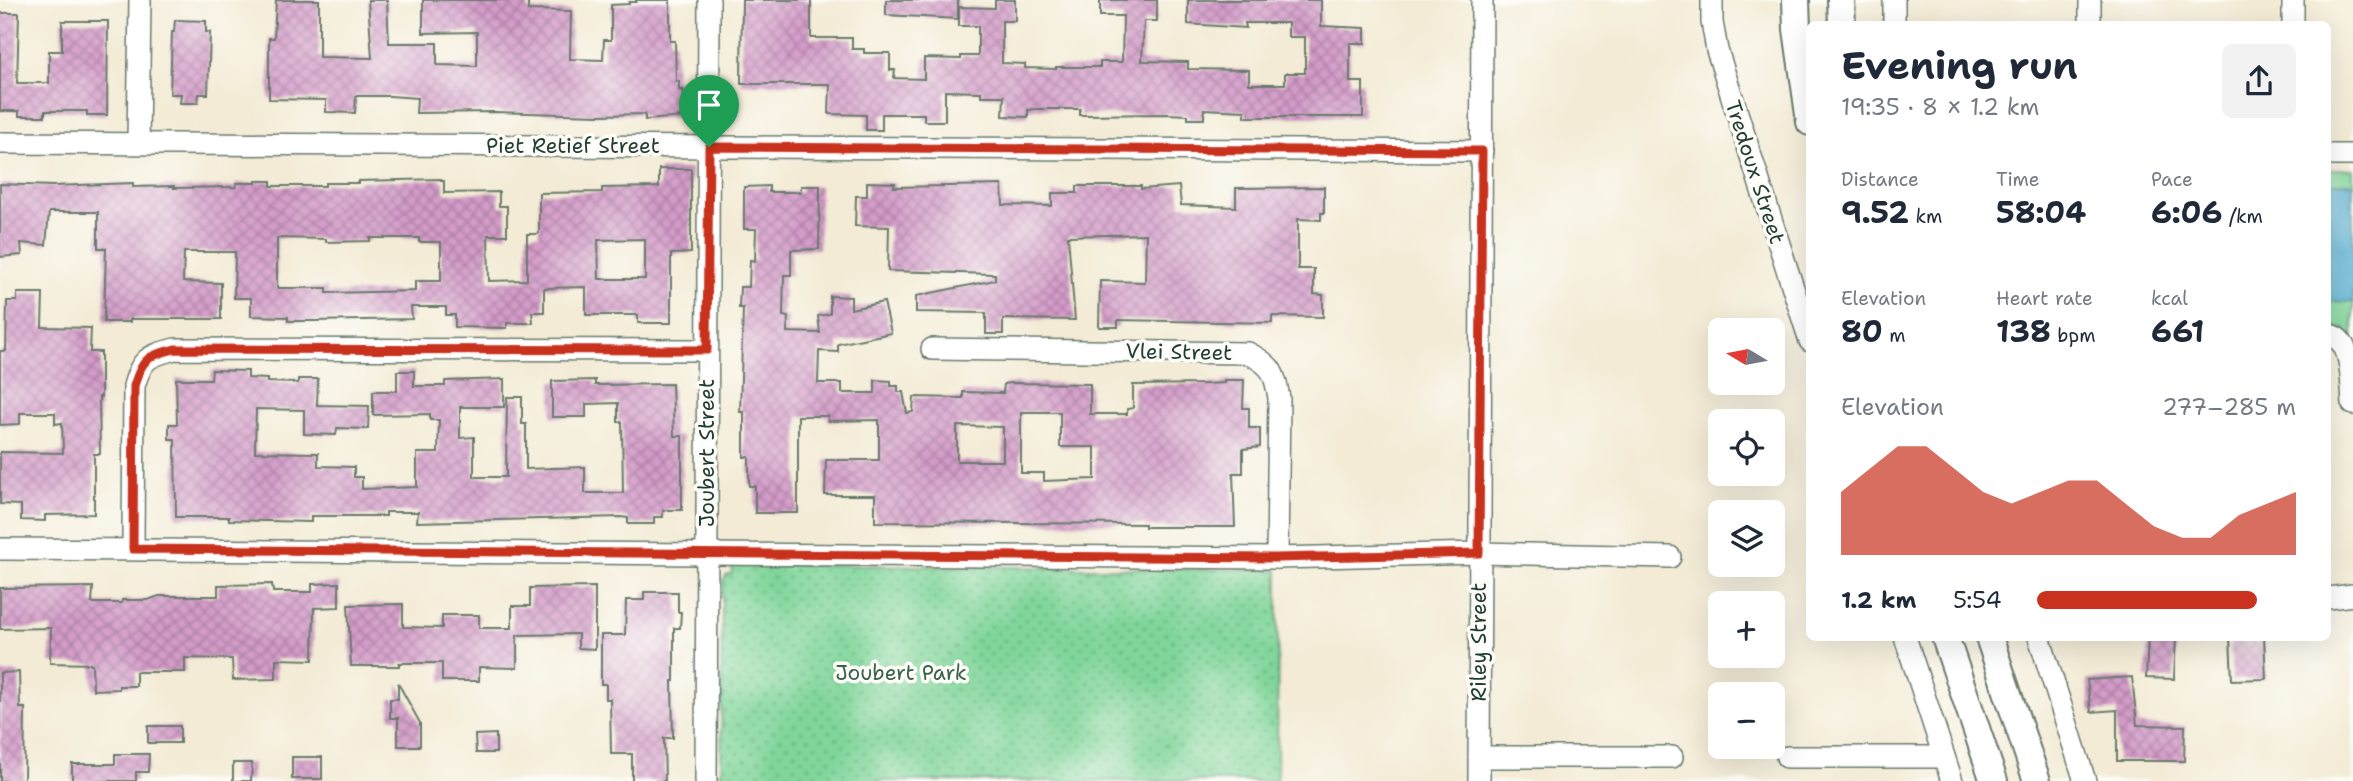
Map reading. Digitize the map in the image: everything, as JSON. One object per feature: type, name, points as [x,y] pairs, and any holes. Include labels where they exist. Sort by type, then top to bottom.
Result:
[{"type":"main road","points":[[1796,0],[1806,93]]},
{"type":"main road","points":[[1841,0],[1842,21]]},
{"type":"main road","points":[[1946,641],[1994,781]]},
{"type":"main road","points":[[1990,641],[2037,781]]},
{"type":"street","points":[[138,143],[140,0]]},
{"type":"street","name":"Joubert Street","points":[[706,781],[709,0]]},
{"type":"street","name":"Riley Street","points":[[1479,781],[1482,0]]},
{"type":"street","name":"Tredoux Street","points":[[1712,0],[1712,22],[1717,50],[1806,328]]},
{"type":"street","points":[[1894,0],[1894,21]]},
{"type":"street","points":[[2090,0],[2090,21]]},
{"type":"street","points":[[2293,0],[2293,21]]},
{"type":"street","name":"Piet Retief Street","points":[[0,144],[1482,151]]},
{"type":"street","points":[[2331,155],[2353,155]]},
{"type":"street","points":[[2334,336],[2348,352],[2353,404]]},
{"type":"street","points":[[133,549],[134,386],[140,366],[152,355],[175,349],[707,350]]},
{"type":"street","name":"Vlei Street","points":[[932,349],[1248,353],[1263,360],[1275,375],[1279,398],[1277,558]]},
{"type":"street","points":[[0,549],[1277,558],[1479,553],[1670,556]]},
{"type":"street","points":[[2331,598],[2353,595]]},
{"type":"street","points":[[1906,641],[1952,781]]},
{"type":"street","points":[[2040,641],[2085,781]]},
{"type":"street","points":[[1479,757],[1672,757]]},
{"type":"street","points":[[1787,757],[1944,757]]},
{"type":"green space","points":[[2331,169],[2353,169],[2353,337],[2343,329],[2331,327]]},
{"type":"green space","name":"Joubert Park","points":[[732,564],[1278,570],[1277,781],[721,781],[722,583],[726,576],[732,573]]},
{"type":"water","points":[[2331,183],[2353,183],[2353,302],[2331,301]]},
{"type":"building","points":[[276,0],[319,0],[319,57],[372,58],[368,0],[387,0],[389,43],[437,43],[437,65],[477,66],[477,32],[423,33],[423,0],[528,0],[528,10],[571,11],[570,59],[603,60],[604,40],[611,40],[611,5],[629,4],[636,0],[670,0],[670,41],[675,41],[676,81],[679,81],[679,90],[683,90],[683,117],[645,120],[645,114],[416,113],[417,98],[390,96],[356,96],[355,113],[326,112],[326,100],[269,99],[269,38],[274,38]]},
{"type":"building","points":[[742,0],[811,0],[811,38],[852,38],[852,49],[864,49],[864,53],[890,53],[890,70],[895,70],[894,78],[924,79],[924,58],[961,59],[961,56],[978,56],[978,26],[959,26],[959,7],[995,8],[995,0],[1015,0],[1015,21],[1002,21],[1002,63],[1025,64],[1025,68],[1056,69],[1100,67],[1100,62],[1122,62],[1123,16],[1100,16],[1100,0],[1157,0],[1157,21],[1144,21],[1142,61],[1188,62],[1188,69],[1249,70],[1249,84],[1285,84],[1285,73],[1305,73],[1305,37],[1288,37],[1288,23],[1245,23],[1246,28],[1188,24],[1188,0],[1321,0],[1321,26],[1365,28],[1365,43],[1350,43],[1350,82],[1363,82],[1363,117],[1245,117],[1245,111],[1204,109],[1204,119],[1188,119],[1188,115],[1168,114],[1080,115],[1080,109],[1036,109],[1028,110],[1028,117],[1003,116],[1004,96],[945,91],[945,121],[924,121],[924,114],[882,114],[882,130],[866,130],[866,115],[829,114],[830,84],[741,84]]},
{"type":"building","points":[[886,0],[958,0],[958,19],[886,15]]},
{"type":"building","points":[[0,13],[19,13],[17,83],[49,83],[49,51],[62,51],[62,21],[108,21],[107,115],[87,115],[87,111],[45,111],[45,116],[19,116],[19,111],[0,111]]},
{"type":"building","points":[[175,20],[206,21],[206,32],[210,32],[208,94],[199,94],[198,103],[180,103],[181,94],[170,94],[172,32]]},
{"type":"building","points":[[659,169],[691,169],[691,253],[671,254],[671,323],[638,323],[638,315],[586,315],[586,287],[544,288],[544,312],[532,312],[533,323],[507,323],[507,328],[455,327],[455,315],[446,315],[446,307],[411,307],[412,319],[288,321],[288,317],[251,316],[251,298],[234,298],[235,252],[184,252],[183,282],[221,283],[221,319],[130,319],[130,322],[104,322],[106,248],[98,248],[98,212],[49,212],[46,245],[21,243],[22,255],[0,257],[0,184],[52,186],[133,183],[133,187],[174,188],[236,187],[236,183],[256,181],[271,181],[271,186],[325,186],[325,183],[358,181],[441,179],[444,181],[444,193],[499,192],[499,206],[507,206],[507,235],[488,235],[489,281],[527,280],[527,234],[539,232],[539,193],[602,192],[602,188],[659,187]],"holes":[[[277,238],[326,239],[326,242],[370,241],[370,238],[419,238],[419,242],[441,242],[441,281],[415,281],[415,291],[327,293],[327,288],[277,288]],[[645,239],[645,279],[599,279],[598,240]]]},
{"type":"building","points":[[867,182],[895,183],[894,187],[1002,185],[1003,205],[1052,206],[1052,193],[1077,193],[1077,186],[1141,186],[1141,189],[1179,186],[1181,205],[1236,207],[1236,188],[1324,187],[1324,213],[1321,213],[1321,220],[1298,219],[1298,269],[1314,269],[1314,294],[1323,295],[1323,317],[1272,316],[1272,323],[1118,320],[1118,327],[1099,327],[1100,281],[1145,282],[1146,234],[1068,236],[1075,320],[1003,319],[1003,334],[986,334],[986,313],[916,312],[916,296],[995,280],[995,274],[888,271],[889,227],[855,226],[856,196],[867,196]]},
{"type":"building","points":[[769,186],[769,192],[801,192],[801,186],[820,186],[819,249],[791,250],[791,275],[784,275],[783,316],[788,317],[787,332],[820,333],[818,316],[830,314],[830,296],[851,297],[851,309],[884,302],[891,333],[838,344],[838,352],[819,351],[818,383],[842,383],[842,393],[875,393],[875,380],[891,381],[891,386],[898,386],[898,392],[903,392],[907,413],[913,412],[914,397],[963,398],[963,392],[1003,393],[1004,384],[1011,383],[1090,384],[1090,414],[1127,414],[1127,409],[1133,408],[1133,385],[1205,384],[1244,380],[1243,408],[1249,408],[1249,428],[1260,428],[1260,447],[1243,449],[1243,473],[1233,473],[1235,527],[875,522],[875,495],[825,495],[826,460],[879,460],[879,420],[828,421],[828,416],[798,416],[798,513],[755,513],[755,486],[749,486],[749,457],[744,457],[744,412],[740,412],[743,308],[739,308],[740,287],[749,287],[750,260],[755,261],[756,229],[744,229],[744,187]],"holes":[[[1021,412],[1060,412],[1060,447],[1095,447],[1095,479],[1044,481],[1044,473],[1021,473]],[[957,426],[1003,427],[1003,461],[957,461]]]},
{"type":"building","points":[[17,293],[43,293],[42,327],[91,328],[90,352],[101,352],[100,454],[94,454],[94,514],[45,515],[45,521],[21,520],[21,505],[0,504],[0,452],[63,453],[62,423],[55,424],[55,413],[20,413],[20,424],[0,425],[0,351],[6,351],[7,301],[17,301]]},
{"type":"building","points":[[212,370],[248,371],[248,378],[267,379],[267,382],[298,383],[298,379],[318,379],[317,405],[369,406],[368,429],[337,428],[336,435],[304,434],[304,410],[256,409],[255,452],[318,453],[318,466],[354,467],[354,477],[362,477],[362,489],[417,487],[417,453],[438,453],[439,420],[430,420],[430,414],[373,415],[373,391],[397,391],[397,371],[414,371],[414,386],[445,386],[445,381],[504,379],[504,407],[460,407],[460,438],[474,437],[474,477],[506,477],[507,397],[522,397],[522,424],[526,424],[526,469],[585,467],[585,493],[623,493],[622,422],[618,422],[618,403],[586,404],[586,417],[552,417],[552,381],[595,380],[595,385],[672,384],[674,436],[682,436],[682,510],[663,510],[663,517],[654,517],[654,524],[628,524],[628,518],[621,517],[417,522],[418,512],[386,512],[386,516],[311,516],[311,522],[176,517],[175,439],[169,439],[169,424],[177,424],[176,379],[211,379]]},
{"type":"building","points":[[339,583],[339,607],[314,608],[313,660],[276,659],[276,679],[233,680],[232,659],[185,658],[185,672],[136,672],[136,686],[93,690],[92,664],[50,663],[51,628],[0,629],[0,588],[93,587],[92,603],[122,603],[122,600],[148,600],[159,596],[218,596],[218,585],[272,584],[273,592],[312,592],[312,584]]},
{"type":"building","points":[[595,587],[595,649],[578,648],[578,634],[517,635],[517,668],[479,667],[479,681],[442,681],[442,663],[351,666],[348,605],[403,604],[403,627],[442,628],[442,615],[479,615],[479,628],[512,628],[512,606],[530,606],[530,588]]},
{"type":"building","points":[[644,592],[678,592],[678,612],[681,612],[680,628],[674,628],[673,738],[664,738],[665,781],[632,781],[632,754],[611,754],[610,699],[606,699],[606,684],[601,684],[601,635],[625,635],[626,600],[644,600]]},
{"type":"building","points":[[2148,641],[2176,641],[2174,679],[2146,678]]},
{"type":"building","points":[[2230,641],[2264,641],[2266,679],[2232,680]]},
{"type":"building","points":[[19,672],[20,708],[25,708],[24,781],[0,781],[0,673]]},
{"type":"building","points":[[2132,677],[2137,725],[2185,726],[2184,761],[2117,761],[2117,710],[2091,712],[2087,680]]},
{"type":"building","points":[[398,683],[420,723],[420,746],[398,746],[398,718],[390,718],[390,699],[398,699]]},
{"type":"building","points":[[148,726],[180,726],[180,743],[148,743]]},
{"type":"building","points":[[496,734],[496,753],[476,753],[475,735]]},
{"type":"building","points":[[115,754],[149,754],[148,772],[136,772],[136,781],[72,781],[72,764],[115,764]]},
{"type":"building","points":[[292,757],[322,757],[322,779],[292,779]]},
{"type":"building","points":[[233,763],[252,763],[251,781],[233,781]]},
{"type":"route","points":[[709,147],[1482,151],[1479,553],[1277,558],[133,549],[134,386],[140,366],[152,355],[175,349],[707,350],[709,147]]}]
